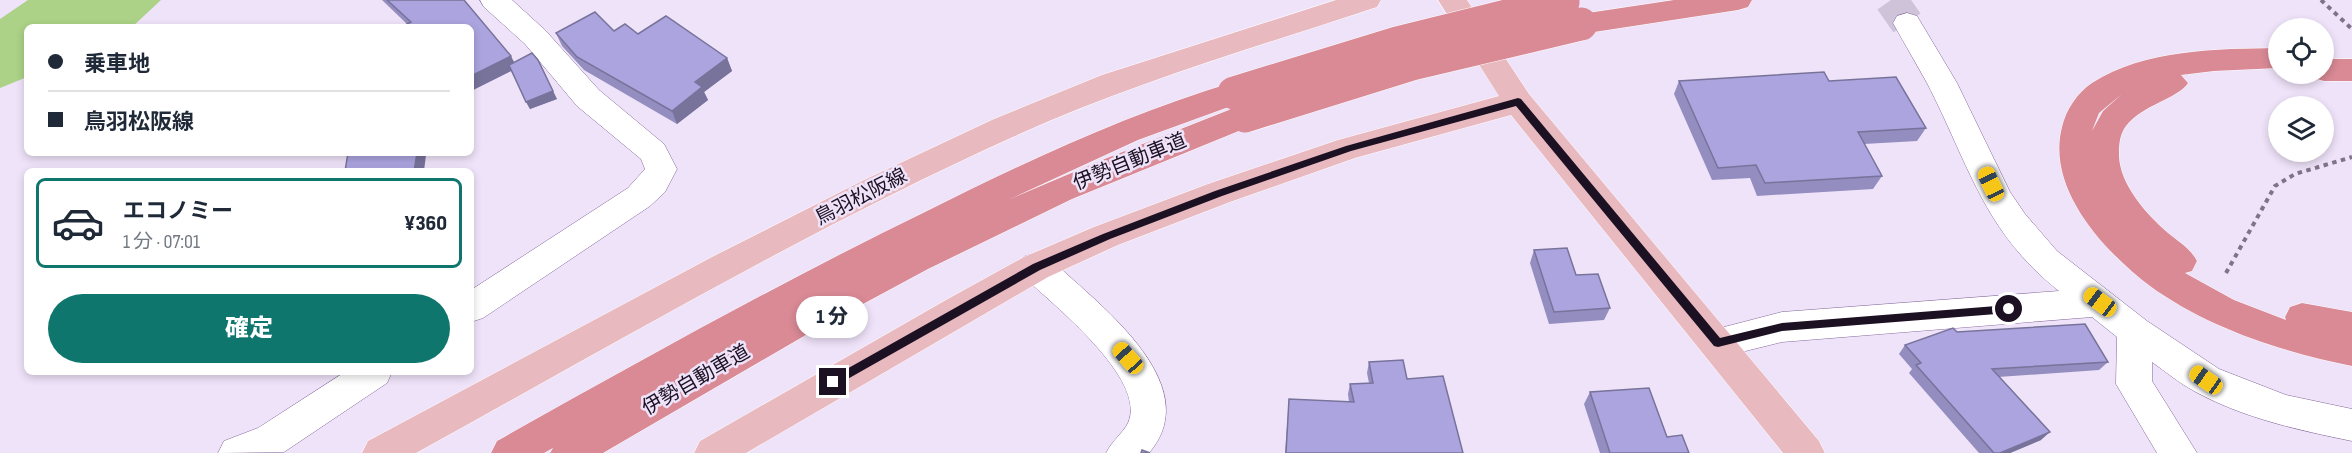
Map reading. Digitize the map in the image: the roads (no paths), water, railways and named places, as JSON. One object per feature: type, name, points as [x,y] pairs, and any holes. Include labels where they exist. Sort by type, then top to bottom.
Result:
[{"type":"highway","name":"伊勢自動車道","points":[[510,453],[782,315],[913,262],[1239,104],[1331,86],[1413,63],[1573,8],[1738,0]]},
{"type":"highway","points":[[2268,58],[2178,64],[2129,77],[2107,88],[2091,101],[2073,134],[2072,152],[2077,173],[2089,198],[2125,245],[2151,268],[2181,288],[2250,322],[2290,337],[2352,351]]},
{"type":"highway","points":[[2268,72],[2201,78],[2151,91],[2120,112],[2109,127],[2104,141],[2103,158],[2116,192],[2134,219],[2173,256],[2198,274],[2264,304],[2299,316],[2352,327]]},
{"type":"highway","name":"伊勢自動車道","points":[[569,453],[782,315]]},
{"type":"main road","name":"鳥羽松阪線","points":[[381,453],[735,261],[873,190],[1005,127],[1113,83],[1367,0]]},
{"type":"main road","points":[[1452,0],[1518,102],[1806,453]]},
{"type":"main road","points":[[713,453],[926,328],[1036,267],[1106,236],[1219,193],[1338,152],[1518,102]]},
{"type":"street","points":[[474,306],[639,197],[654,183],[661,169],[653,152],[588,98],[535,37],[494,0]]},
{"type":"street","points":[[1907,23],[1942,83],[1997,199],[2013,223],[2045,261],[2100,302],[2135,332],[2206,380],[2286,411],[2352,426]]},
{"type":"street","points":[[1036,267],[1057,290],[1109,336],[1140,376],[1146,390],[1149,416],[1140,437],[1125,453]]},
{"type":"street","points":[[1718,343],[1782,327],[2100,302]]},
{"type":"street","points":[[2135,332],[2134,384],[2178,453]]},
{"type":"street","points":[[237,453],[271,440],[369,375]]},
{"type":"tunnel","points":[[1891,0],[1907,23]]}]
